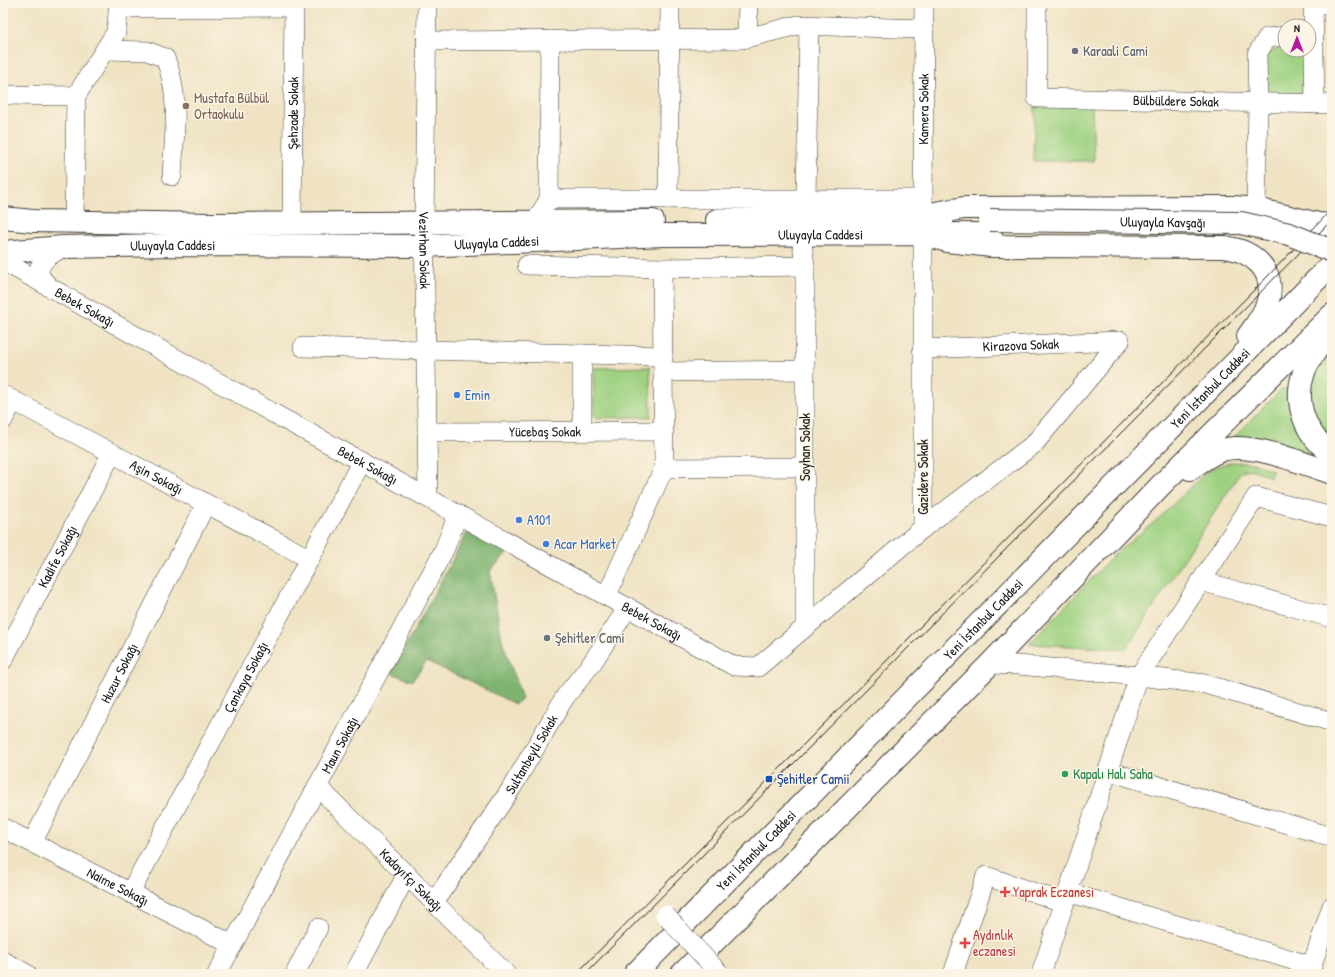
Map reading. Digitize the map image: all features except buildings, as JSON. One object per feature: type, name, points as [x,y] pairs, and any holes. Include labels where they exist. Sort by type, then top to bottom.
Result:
[{"type":"main road","points":[[923,216],[964,208],[1213,207],[1256,209],[1318,224],[1332,225]]},
{"type":"main road","points":[[1247,253],[1260,245],[1264,239],[1265,224],[1256,209]]},
{"type":"main road","name":"Uluyayla Caddesi","points":[[3,252],[63,247],[170,245],[424,246],[663,235],[802,234],[923,216]]},
{"type":"main road","name":"Uluyayla Caddesi","points":[[3,218],[33,221],[74,222],[292,223],[670,221],[923,216],[968,220],[991,227]]},
{"type":"main road","points":[[923,216],[947,240],[992,246],[1223,247],[1247,253],[1253,257],[1264,271],[1269,286],[1269,294],[1263,312],[1227,369]]},
{"type":"main road","name":"Uluyayla Kavşağı","points":[[991,227],[1241,223],[1289,234],[1332,251]]},
{"type":"main road","name":"Uluyayla Kavşağı","points":[[991,227],[1240,238],[1285,246],[1332,266]]},
{"type":"main road","name":"Yeni İstanbul Caddesi","points":[[635,974],[1227,369],[1332,266]]},
{"type":"main road","points":[[682,974],[990,664],[1163,483],[1332,315]]},
{"type":"main road","points":[[1332,329],[1306,368],[1302,379],[1300,399],[1302,413],[1308,428],[1320,444],[1332,453]]},
{"type":"main road","points":[[1163,483],[1191,468],[1212,454],[1234,448],[1249,448],[1332,473]]},
{"type":"street","name":"Vezirhan Sokak","points":[[427,3],[424,246],[428,497]]},
{"type":"street","points":[[668,199],[670,3]]},
{"type":"street","points":[[747,38],[748,3]]},
{"type":"street","name":"Kamera Sokak","points":[[923,216],[924,3]]},
{"type":"street","name":"Bülbüldere Sokak","points":[[1037,3],[1037,98],[1258,104],[1324,104]]},
{"type":"street","points":[[1312,18],[1313,3],[1332,4]]},
{"type":"street","points":[[74,222],[76,96],[116,32],[119,6],[294,5]]},
{"type":"street","name":"Şehzade Sokak","points":[[292,223],[294,5]]},
{"type":"street","points":[[426,40],[669,40],[747,38],[798,25],[924,29]]},
{"type":"street","points":[[806,199],[809,26]]},
{"type":"street","points":[[1256,209],[1258,104],[1257,54],[1267,38],[1277,37]]},
{"type":"street","points":[[536,221],[549,199],[550,40]]},
{"type":"street","points":[[105,50],[147,50],[165,58],[171,74],[176,106],[172,176]]},
{"type":"street","points":[[1316,58],[1324,104]]},
{"type":"street","points":[[3,95],[76,96]]},
{"type":"street","points":[[549,199],[806,199],[923,216]]},
{"type":"street","name":"Gazidere Sokak","points":[[734,666],[758,667],[923,528],[923,216]]},
{"type":"street","name":"Soyhan Sokak","points":[[802,234],[805,266],[805,627]]},
{"type":"street","points":[[48,286],[38,274],[39,266],[44,260],[63,247]]},
{"type":"street","name":"Bebek Sokağı","points":[[3,261],[734,666]]},
{"type":"street","points":[[527,265],[662,268],[805,266]]},
{"type":"street","points":[[607,595],[664,468],[662,268]]},
{"type":"street","name":"Kirazova Sokak","points":[[922,348],[1120,341],[1034,444],[923,528]]},
{"type":"street","points":[[303,347],[426,348],[582,354],[663,364],[805,370]]},
{"type":"street","points":[[582,354],[582,431]]},
{"type":"street","points":[[3,420],[8,398]]},
{"type":"street","name":"Aşin Sokağı","points":[[8,398],[310,559]]},
{"type":"street","name":"Yücebaş Sokak","points":[[427,432],[664,431]]},
{"type":"street","name":"Kadife Sokağı","points":[[3,660],[112,453]]},
{"type":"street","name":"Çankaya Sokağı","points":[[130,893],[362,461]]},
{"type":"street","points":[[664,468],[805,467]]},
{"type":"street","points":[[1041,974],[1139,676],[1256,497],[1332,517]]},
{"type":"street","name":"Huzur Sokağı","points":[[32,843],[206,504]]},
{"type":"street","name":"Maun Sokağı","points":[[217,974],[444,550],[458,514]]},
{"type":"street","points":[[1201,581],[1332,618]]},
{"type":"street","name":"Sultanbeyli Sokak","points":[[434,902],[511,789],[565,697],[592,662],[628,607]]},
{"type":"street","points":[[990,664],[1018,665],[1139,676],[1205,684],[1332,722]]},
{"type":"street","points":[[1108,771],[1332,837]]},
{"type":"street","name":"Kadayıfçı Sokağı","points":[[317,786],[506,974]]},
{"type":"street","name":"Naime Sokağı","points":[[3,828],[233,945]]},
{"type":"street","points":[[354,974],[407,874]]},
{"type":"street","points":[[953,974],[986,876],[1066,897],[1311,970],[1332,906]]},
{"type":"street","points":[[665,915],[720,974]]},
{"type":"street","points":[[295,974],[318,928]]},
{"type":"street","points":[[3,961],[27,974]]},
{"type":"green space","points":[[1277,49],[1277,58],[1303,58],[1304,81],[1302,92],[1289,95],[1264,93],[1264,56]]},
{"type":"green space","points":[[1035,105],[1092,105],[1094,161],[1033,161]]},
{"type":"green space","points":[[1332,355],[1332,444],[1322,435],[1310,402],[1312,376]]},
{"type":"green space","points":[[650,367],[651,417],[594,418],[593,368]]},
{"type":"green space","points":[[1292,388],[1316,453],[1313,457],[1262,438],[1234,437],[1282,389]]},
{"type":"green space","points":[[1233,462],[1252,463],[1273,470],[1270,477],[1251,470],[1240,473],[1126,649],[1029,644],[1114,555],[1158,519],[1204,474],[1215,467]]},
{"type":"green space","points":[[467,533],[508,552],[490,571],[502,640],[522,699],[515,704],[427,661],[412,681],[391,673]]},
{"type":"green space","points":[[1332,948],[1332,974],[1324,974]]},
{"type":"tram line","points":[[576,974],[1267,277],[1332,209]]},
{"type":"tram line","points":[[585,974],[1332,220]]},
{"type":"place","name":"Karaali Cami","points":[[1075,51]]},
{"type":"place","name":"Mustafa Bülbül Ortaokulu","points":[[186,106]]},
{"type":"place","name":"Emin","points":[[457,395]]},
{"type":"place","name":"A101","points":[[519,520]]},
{"type":"place","name":"Acar Market","points":[[546,544]]},
{"type":"place","name":"Şehitler Cami","points":[[547,638]]},
{"type":"place","name":"Kapalı Halı Saha","points":[[1065,774]]},
{"type":"place","name":"Şehitler Camii","points":[[769,779]]},
{"type":"place","name":"Yaprak Eczanesi","points":[[1005,892]]},
{"type":"place","name":"Aydınlık eczanesi","points":[[965,943]]}]
